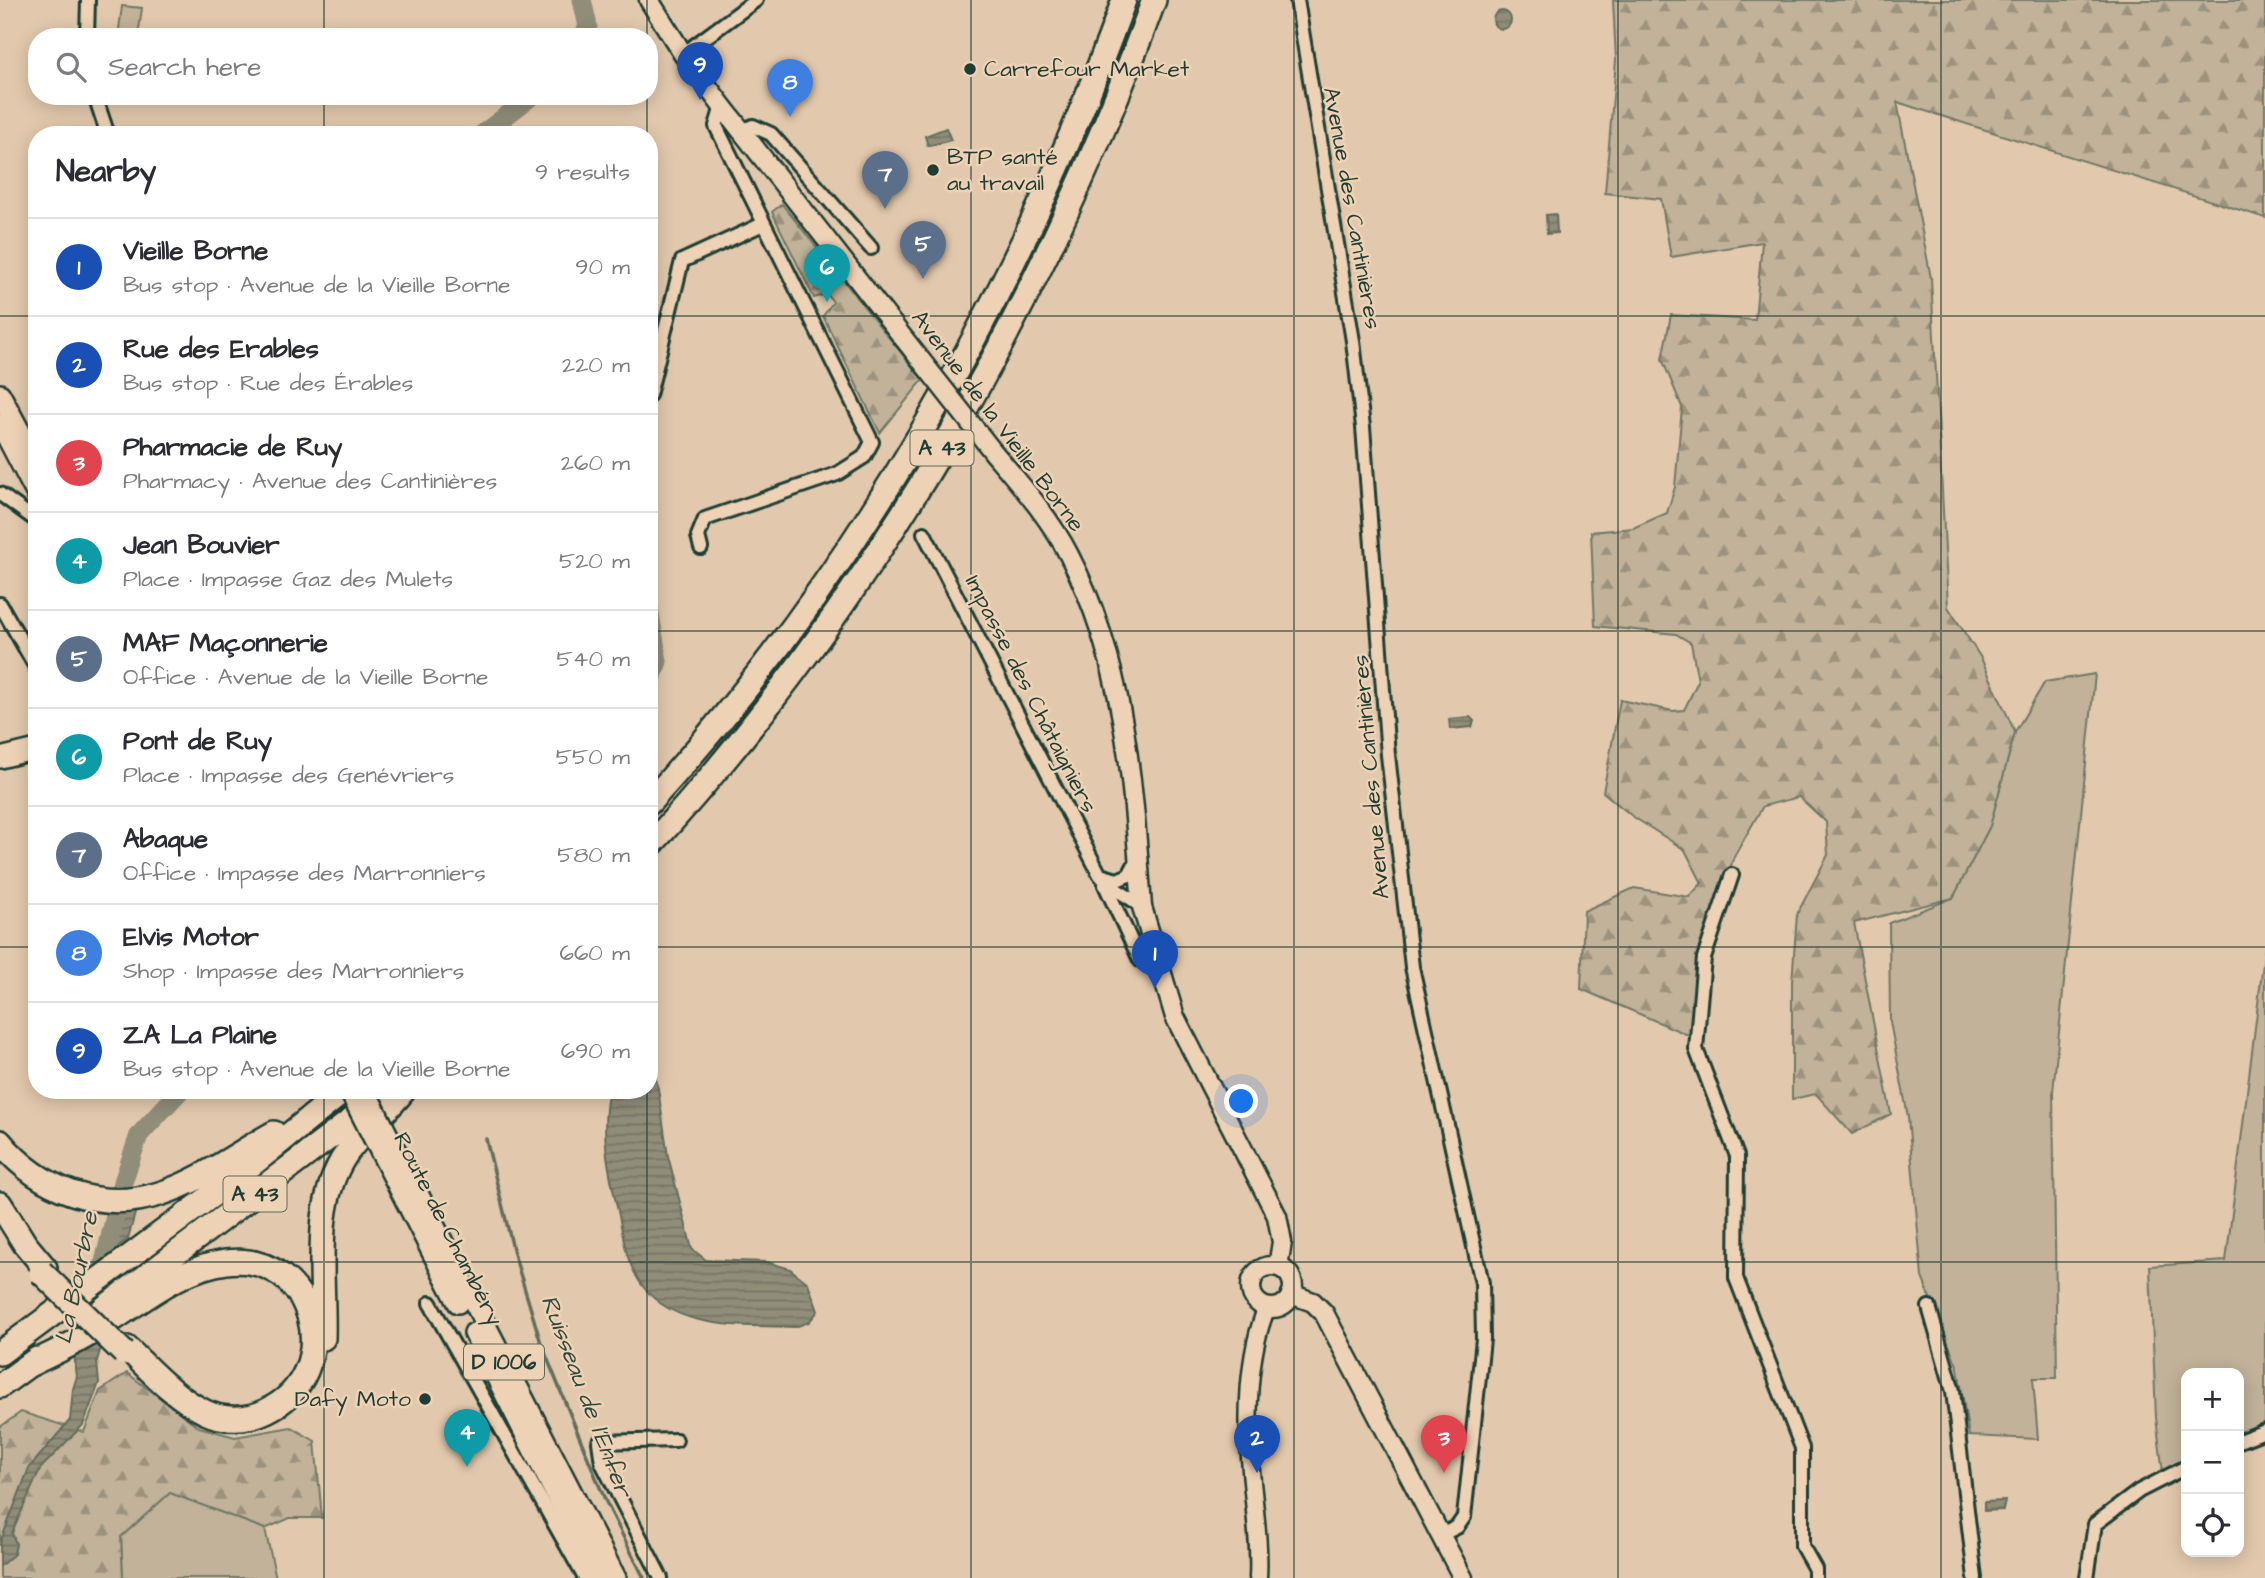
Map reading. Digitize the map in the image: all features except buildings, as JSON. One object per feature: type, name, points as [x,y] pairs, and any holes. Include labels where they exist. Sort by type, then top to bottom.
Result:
[{"type":"highway","name":"A 43","points":[[658,793],[696,752],[789,633],[875,510],[964,358],[1040,212],[1098,73],[1124,0]]},
{"type":"highway","name":"A 43","points":[[658,837],[715,774],[808,652],[898,522],[972,397],[1060,228],[1124,83],[1154,0]]},
{"type":"highway","points":[[0,1142],[17,1162],[68,1193],[106,1200],[139,1199],[188,1182],[333,1099]]},
{"type":"highway","name":"A 43","points":[[0,1353],[335,1099]]},
{"type":"highway","name":"A 43","points":[[0,1386],[117,1307],[379,1099]]},
{"type":"highway","points":[[0,1218],[43,1270],[177,1404],[208,1421],[250,1427],[271,1420],[292,1408],[309,1388],[319,1365],[323,1338],[324,1232],[331,1184],[345,1156],[362,1133],[395,1099]]},
{"type":"highway","points":[[0,1204],[43,1270]]},
{"type":"highway","points":[[117,1307],[215,1264],[238,1261],[259,1265],[284,1278],[304,1301],[311,1318],[311,1359],[298,1386],[293,1394],[277,1406],[254,1417],[230,1418],[207,1413],[181,1398],[125,1351]]},
{"type":"main road","name":"Avenue de la Vieille Borne","points":[[649,0],[683,54],[722,106],[1038,507],[1069,554],[1098,621],[1120,692],[1142,907],[1157,965],[1175,1017],[1277,1216],[1282,1242],[1278,1267],[1290,1277],[1291,1294]]},
{"type":"main road","points":[[0,394],[28,446]]},
{"type":"main road","points":[[0,424],[28,478]]},
{"type":"main road","points":[[0,746],[28,739]]},
{"type":"main road","points":[[0,758],[28,751]]},
{"type":"main road","name":"Route de Chambéry","points":[[346,1099],[387,1149],[616,1578]]},
{"type":"main road","name":"Route de Chambéry","points":[[368,1099],[387,1149],[598,1578]]},
{"type":"main road","points":[[1278,1267],[1263,1268],[1252,1283],[1253,1295],[1267,1307],[1279,1306],[1291,1294],[1313,1302],[1324,1313],[1463,1578]]},
{"type":"street","points":[[87,28],[88,0]]},
{"type":"street","points":[[683,54],[756,0]]},
{"type":"street","name":"Avenue des Cantinières","points":[[1297,0],[1353,341],[1363,427],[1389,765],[1406,928],[1412,967],[1482,1283],[1483,1339],[1464,1517],[1457,1527],[1441,1535]]},
{"type":"street","points":[[98,105],[105,126]]},
{"type":"street","points":[[701,548],[698,536],[705,519],[837,474],[864,457],[872,442],[716,126],[722,106]]},
{"type":"street","points":[[742,131],[752,126],[771,134],[871,248]]},
{"type":"street","points":[[658,358],[682,261],[763,224]]},
{"type":"street","points":[[0,494],[28,514]]},
{"type":"street","name":"Impasse des Châtaigniers","points":[[924,533],[1100,875],[1114,892],[1129,896],[1142,907]]},
{"type":"street","points":[[0,604],[28,653]]},
{"type":"street","points":[[1100,875],[1117,880],[1129,876],[1138,858]]},
{"type":"street","points":[[1100,875],[1140,960],[1157,965]]},
{"type":"street","points":[[1732,875],[1704,958],[1696,1049],[1737,1156],[1736,1278],[1802,1448],[1802,1546],[1815,1569],[1815,1578]]},
{"type":"street","points":[[430,1303],[585,1578]]},
{"type":"street","points":[[1258,1578],[1259,1552],[1250,1428],[1254,1363],[1267,1307]]},
{"type":"street","points":[[1929,1307],[1953,1391],[1975,1578]]},
{"type":"street","points":[[2244,1439],[2265,1431]]},
{"type":"street","points":[[661,1578],[602,1463],[600,1442],[676,1440]]},
{"type":"street","points":[[2087,1578],[2095,1524],[2139,1491],[2181,1470]]},
{"type":"green space","points":[[1613,0],[2265,0],[2265,218],[1897,102],[1931,278],[1948,607],[1981,658],[2015,732],[1990,826],[1953,898],[1854,923],[1891,1114],[1852,1134],[1816,1094],[1792,1099],[1792,982],[1797,914],[1828,855],[1826,822],[1799,797],[1763,806],[1735,855],[1704,938],[1693,1037],[1581,989],[1584,911],[1634,888],[1689,897],[1702,883],[1685,850],[1632,816],[1603,792],[1620,700],[1673,711],[1684,710],[1698,681],[1691,643],[1676,634],[1595,626],[1591,532],[1633,528],[1667,513],[1675,487],[1682,407],[1662,359],[1671,315],[1755,320],[1762,242],[1671,257],[1661,199],[1605,193],[1616,60]]},
{"type":"green space","points":[[122,6],[142,8],[139,28],[119,28]]},
{"type":"green space","points":[[782,204],[923,380],[880,433],[823,316],[833,302],[827,294],[814,298],[772,212]]},
{"type":"green space","points":[[2095,674],[2053,1092],[2057,1378],[2033,1378],[2038,1439],[1969,1436],[1958,1368],[1922,1277],[1908,1117],[1890,1022],[1889,923],[1953,898],[1990,826],[2015,732],[2045,682]]},
{"type":"green space","points":[[2265,947],[2265,1432],[2244,1442],[2244,1368],[2181,1368],[2181,1472],[2164,1481],[2156,1418],[2150,1266],[2226,1261]]},
{"type":"green space","points":[[127,1373],[199,1427],[235,1437],[291,1427],[315,1441],[322,1518],[290,1518],[265,1529],[170,1493],[121,1537],[123,1578],[0,1578],[0,1427],[21,1412],[84,1432],[100,1391]]},
{"type":"green space","points":[[170,1492],[265,1529],[276,1578],[123,1578],[121,1537]]},
{"type":"shaded area","points":[[1502,11],[1508,14],[1511,20],[1508,26],[1502,29],[1496,26],[1493,20],[1496,14]]},
{"type":"shaded area","points":[[946,128],[951,140],[928,146],[925,136]]},
{"type":"shaded area","points":[[1556,214],[1557,233],[1547,234],[1546,215]]},
{"type":"shaded area","points":[[1470,717],[1474,721],[1472,727],[1450,729],[1449,719]]},
{"type":"shaded area","points":[[658,1089],[668,1156],[692,1249],[706,1260],[767,1262],[790,1269],[808,1283],[818,1311],[809,1322],[795,1327],[748,1326],[701,1320],[679,1314],[659,1303],[643,1287],[624,1244],[608,1163],[607,1099],[658,1099]]},
{"type":"shaded area","points":[[137,1206],[128,1239],[98,1261],[112,1207]]},
{"type":"shaded area","points":[[100,1337],[103,1340],[97,1361],[99,1383],[83,1425],[40,1469],[12,1533],[16,1544],[14,1554],[0,1566],[0,1543],[29,1468],[70,1420],[77,1376],[74,1355]]},
{"type":"shaded area","points":[[2005,1501],[2003,1510],[1984,1511],[1984,1502]]},
{"type":"waterway","name":"La Bourbre","points":[[582,0],[587,28]]},
{"type":"waterway","name":"La Bourbre","points":[[493,126],[520,105]]},
{"type":"waterway","name":"La Bourbre","points":[[89,1326],[123,1182],[139,1135],[173,1099]]},
{"type":"waterway","name":"Ruisseau de l'Enfer","points":[[486,1139],[515,1257],[541,1343],[606,1502],[644,1578]]},
{"type":"place","name":"Carrefour Market","points":[[970,69]]},
{"type":"place","name":"ZA La Plaine","points":[[700,100]]},
{"type":"place","name":"Elvis Motor","points":[[790,117]]},
{"type":"place","name":"BTP santé au travail","points":[[933,170]]},
{"type":"place","name":"Abaque","points":[[885,209]]},
{"type":"place","name":"MAF Maçonnerie","points":[[923,279]]},
{"type":"place","name":"Pont de Ruy","points":[[827,302]]},
{"type":"place","name":"Vieille Borne","points":[[1155,988]]},
{"type":"place","name":"Dafy Moto","points":[[425,1399]]},
{"type":"place","name":"Jean Bouvier","points":[[467,1467]]},
{"type":"place","name":"Rue des Erables","points":[[1257,1473]]},
{"type":"place","name":"Pharmacie de Ruy","points":[[1444,1473]]}]
